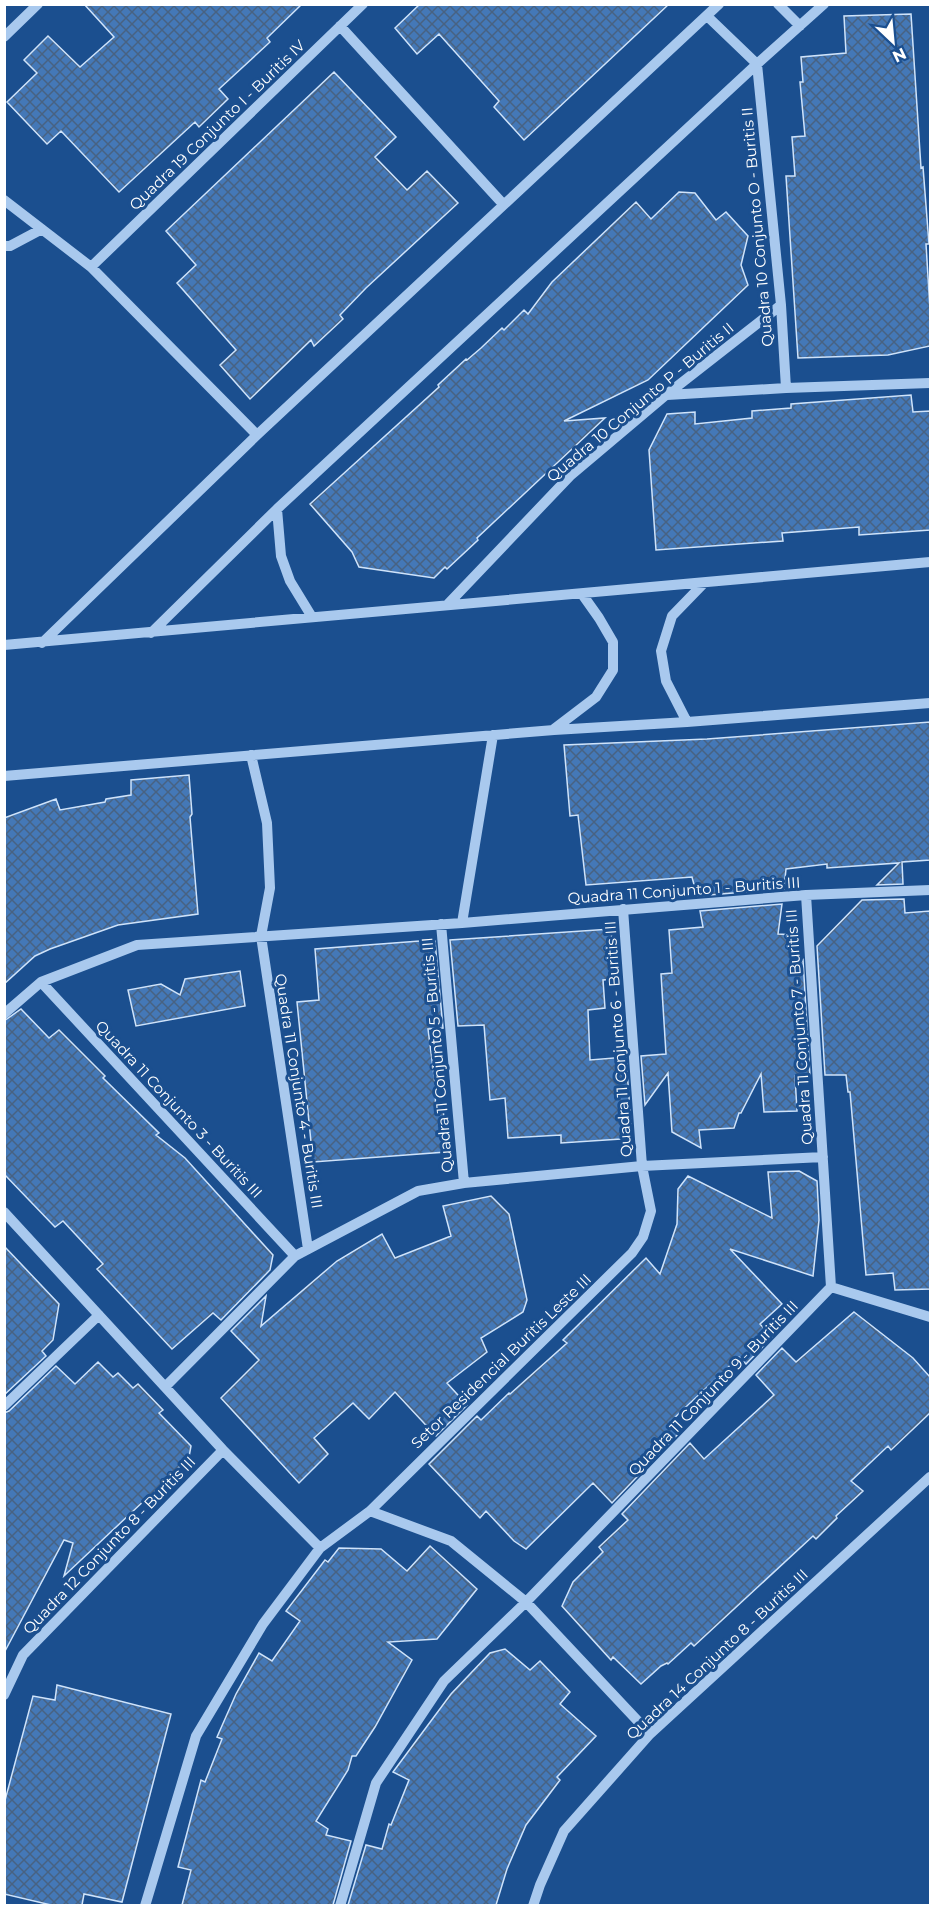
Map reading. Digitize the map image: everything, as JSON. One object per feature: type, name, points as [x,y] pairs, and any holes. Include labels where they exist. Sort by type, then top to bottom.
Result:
[{"type":"street","points":[[4,37],[38,4]]},
{"type":"street","name":"Quadra 19 Conjunto I - Buritis IV","points":[[91,267],[363,4]]},
{"type":"street","points":[[42,643],[257,435],[719,4]]},
{"type":"street","points":[[778,4],[800,27]]},
{"type":"street","points":[[151,633],[277,509],[824,4]]},
{"type":"street","points":[[707,16],[757,64]]},
{"type":"street","points":[[340,26],[503,204]]},
{"type":"street","name":"Quadra 10 Conjunto O - Buritis II","points":[[757,64],[781,306],[786,388]]},
{"type":"street","points":[[4,200],[91,267],[257,435]]},
{"type":"street","points":[[4,246],[10,246],[42,229]]},
{"type":"street","name":"Quadra 10 Conjunto P - Buritis II","points":[[448,604],[570,476],[666,395],[781,306]]},
{"type":"street","points":[[666,395],[930,383]]},
{"type":"street","points":[[277,509],[281,556],[290,581],[312,617]]},
{"type":"street","points":[[4,645],[930,562]]},
{"type":"street","points":[[687,722],[666,681],[661,651],[672,616],[704,583]]},
{"type":"street","points":[[554,730],[596,697],[613,670],[613,642],[582,594]]},
{"type":"street","points":[[4,777],[554,730],[930,703]]},
{"type":"street","points":[[462,923],[493,735]]},
{"type":"street","name":"Quadra 11 Conjunto 4 - Buritis III","points":[[251,755],[267,823],[270,888],[261,936],[308,1250]]},
{"type":"street","name":"Quadra 11 Conjunto 1 - Buritis III","points":[[441,924],[806,895],[930,890]]},
{"type":"street","name":"Quadra 11 Conjunto 7 - Buritis III","points":[[806,895],[823,1157]]},
{"type":"street","name":"Quadra 11 Conjunto 6 - Buritis III","points":[[623,909],[642,1166]]},
{"type":"street","points":[[4,1014],[40,982],[137,945],[441,924]]},
{"type":"street","name":"Quadra 11 Conjunto 5 - Buritis III","points":[[441,924],[464,1183]]},
{"type":"street","name":"Quadra 11 Conjunto 3 - Buritis III","points":[[40,982],[295,1256]]},
{"type":"street","points":[[165,1388],[295,1256],[418,1191],[464,1183],[642,1166],[823,1157],[831,1287],[930,1317]]},
{"type":"street","name":"Setor Residencial Buritis Leste III","points":[[144,1905],[196,1736],[263,1624],[320,1548],[370,1511],[632,1254],[643,1237],[651,1211],[642,1166]]},
{"type":"street","points":[[4,1212],[223,1450],[320,1548]]},
{"type":"street","name":"Quadra 11 Conjunto 9 - Buritis III","points":[[340,1905],[376,1783],[444,1681],[526,1602],[831,1287]]},
{"type":"street","points":[[4,1406],[99,1315]]},
{"type":"street","name":"Quadra 12 Conjunto 8 - Buritis III","points":[[4,1695],[23,1655],[223,1450]]},
{"type":"street","name":"Quadra 14 Conjunto 8 - Buritis III","points":[[533,1905],[564,1832],[650,1734],[930,1477]]},
{"type":"street","points":[[370,1511],[451,1541],[526,1602],[650,1734]]},
{"type":"building","points":[[84,4],[302,4],[267,38],[270,42],[219,89],[228,99],[199,127],[195,122],[119,192],[61,131],[47,144],[7,102],[37,73],[24,60],[48,36],[80,67],[114,37]]},
{"type":"building","points":[[420,4],[669,4],[524,140],[494,107],[499,101],[439,34],[417,54],[395,28]]},
{"type":"building","points":[[911,14],[921,168],[923,167],[929,244],[926,244],[930,346],[888,355],[798,358],[786,176],[795,176],[792,137],[805,136],[800,82],[803,82],[801,57],[846,53],[844,16]]},
{"type":"building","points":[[334,72],[396,137],[375,157],[407,190],[427,171],[458,203],[366,288],[340,315],[343,319],[314,346],[311,340],[250,399],[220,365],[236,350],[177,283],[196,265],[166,231]]},
{"type":"building","points":[[679,192],[695,193],[716,220],[726,212],[748,236],[741,265],[748,285],[648,380],[564,421],[605,418],[447,569],[445,567],[434,578],[359,567],[352,552],[310,504],[439,387],[438,385],[466,359],[502,328],[504,330],[524,310],[528,314],[552,282],[636,202],[651,219]]},
{"type":"building","points":[[911,395],[913,412],[930,411],[930,530],[859,535],[859,527],[782,533],[783,541],[656,550],[649,450],[667,414],[695,412],[695,424],[752,418],[752,411],[791,408],[791,404]]},
{"type":"building","points":[[930,722],[930,860],[902,862],[903,884],[877,885],[899,863],[827,868],[827,864],[786,869],[784,889],[697,896],[692,877],[586,885],[578,815],[570,816],[564,745],[707,739]]},
{"type":"building","points":[[189,775],[198,914],[118,925],[50,949],[35,956],[4,984],[4,818],[56,799],[60,810],[131,795],[131,780]]},
{"type":"building","points":[[904,899],[905,913],[930,911],[930,1289],[895,1290],[893,1273],[866,1275],[850,1092],[848,1092],[846,1075],[825,1075],[817,946],[862,900]]},
{"type":"building","points":[[782,904],[778,934],[796,935],[799,964],[803,960],[810,1076],[795,1076],[797,1111],[764,1112],[761,1074],[739,1113],[734,1128],[699,1130],[701,1148],[672,1132],[668,1073],[645,1105],[641,1056],[666,1054],[661,974],[672,973],[669,930],[703,927],[700,911]]},
{"type":"building","points":[[611,929],[615,979],[603,980],[605,1008],[588,1010],[590,1060],[626,1057],[631,1124],[621,1139],[561,1143],[561,1135],[508,1138],[505,1098],[490,1100],[484,1025],[458,1026],[450,940]]},
{"type":"building","points":[[435,941],[443,1028],[428,1029],[436,1091],[435,1106],[443,1106],[446,1152],[313,1162],[297,1002],[319,1000],[315,949]]},
{"type":"building","points":[[240,971],[245,1006],[136,1026],[128,990],[161,984],[180,995],[185,979]]},
{"type":"building","points":[[21,1009],[49,1038],[59,1030],[105,1076],[103,1078],[159,1133],[156,1135],[185,1158],[273,1255],[270,1270],[221,1320],[213,1313],[172,1349],[97,1269],[103,1264],[63,1221],[55,1227],[4,1174],[4,1021]]},
{"type":"building","points":[[799,1171],[817,1181],[819,1220],[813,1276],[730,1249],[782,1304],[760,1324],[772,1337],[746,1364],[739,1357],[671,1421],[680,1432],[612,1503],[593,1483],[526,1549],[514,1541],[486,1511],[480,1518],[429,1464],[477,1416],[481,1420],[567,1343],[563,1340],[646,1258],[660,1274],[677,1224],[678,1189],[688,1176],[772,1218],[768,1172]]},
{"type":"building","points":[[491,1196],[509,1214],[527,1300],[523,1312],[481,1338],[487,1352],[447,1383],[467,1405],[436,1436],[395,1392],[369,1419],[353,1403],[314,1438],[328,1454],[299,1483],[221,1398],[259,1360],[231,1331],[266,1296],[261,1326],[337,1261],[382,1234],[395,1258],[451,1236],[443,1206]]},
{"type":"building","points":[[4,1246],[59,1304],[53,1340],[42,1351],[46,1356],[4,1395]]},
{"type":"building","points":[[854,1312],[913,1358],[930,1377],[930,1413],[891,1450],[888,1446],[851,1481],[863,1491],[836,1516],[837,1518],[816,1539],[813,1536],[694,1646],[691,1643],[641,1684],[613,1657],[611,1660],[562,1606],[573,1582],[603,1552],[599,1547],[628,1520],[622,1514],[690,1443],[704,1459],[774,1395],[756,1375],[782,1348],[796,1362]]},
{"type":"building","points":[[98,1362],[113,1377],[118,1373],[133,1388],[138,1384],[163,1410],[159,1413],[191,1446],[189,1457],[149,1498],[64,1576],[73,1543],[64,1540],[4,1653],[4,1413],[9,1411],[56,1366],[75,1384]]},
{"type":"building","points":[[430,1546],[477,1589],[437,1639],[388,1642],[412,1660],[375,1727],[356,1756],[352,1756],[348,1770],[316,1821],[328,1829],[326,1835],[351,1841],[333,1905],[182,1905],[191,1870],[178,1867],[201,1780],[205,1782],[222,1739],[217,1737],[236,1694],[259,1653],[272,1661],[300,1621],[286,1611],[325,1560],[328,1562],[339,1548],[381,1549],[407,1571]]},
{"type":"building","points":[[505,1649],[530,1670],[540,1661],[570,1692],[560,1704],[596,1736],[557,1777],[560,1780],[526,1825],[507,1869],[496,1905],[348,1905],[366,1845],[382,1849],[389,1824],[391,1825],[409,1780],[393,1772],[451,1694],[490,1653]]},
{"type":"building","points":[[57,1685],[171,1714],[122,1902],[84,1894],[82,1905],[51,1905],[4,1894],[4,1804],[33,1696],[55,1700]]}]
